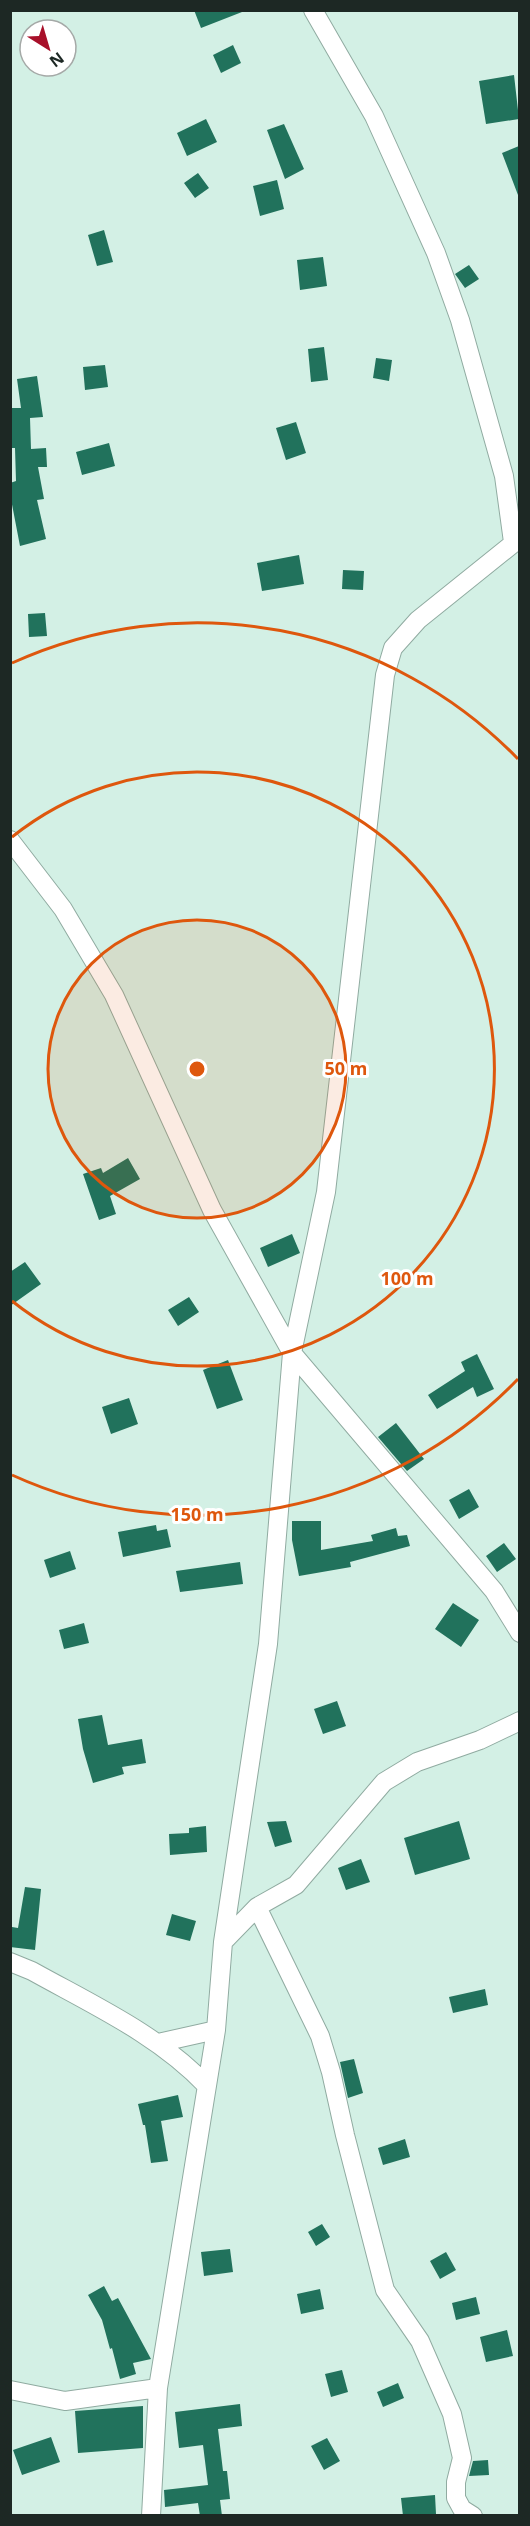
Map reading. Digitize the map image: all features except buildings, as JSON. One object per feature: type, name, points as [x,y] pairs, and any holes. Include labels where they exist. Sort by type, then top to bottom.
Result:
[{"type":"street","points":[[151,2516],[158,2388],[216,2030],[223,1942],[268,1644],[292,1353],[326,1192],[385,675],[393,648],[418,620],[516,540],[504,476],[460,320],[436,253],[374,116],[314,10]]},
{"type":"street","points":[[10,840],[63,909],[114,996],[212,1210],[292,1353],[494,1591],[519,1633]]},
{"type":"street","points":[[223,1942],[257,1907],[296,1885],[384,1782],[417,1762],[480,1740],[519,1721]]},
{"type":"street","points":[[257,1907],[320,2036],[385,2290],[420,2341],[452,2414],[462,2458],[456,2482],[456,2498],[462,2509],[473,2516]]},
{"type":"street","points":[[10,1962],[32,1971],[158,2043],[186,2063],[207,2086]]},
{"type":"street","points":[[158,2043],[216,2030]]},
{"type":"street","points":[[10,2390],[65,2401],[158,2388]]}]
